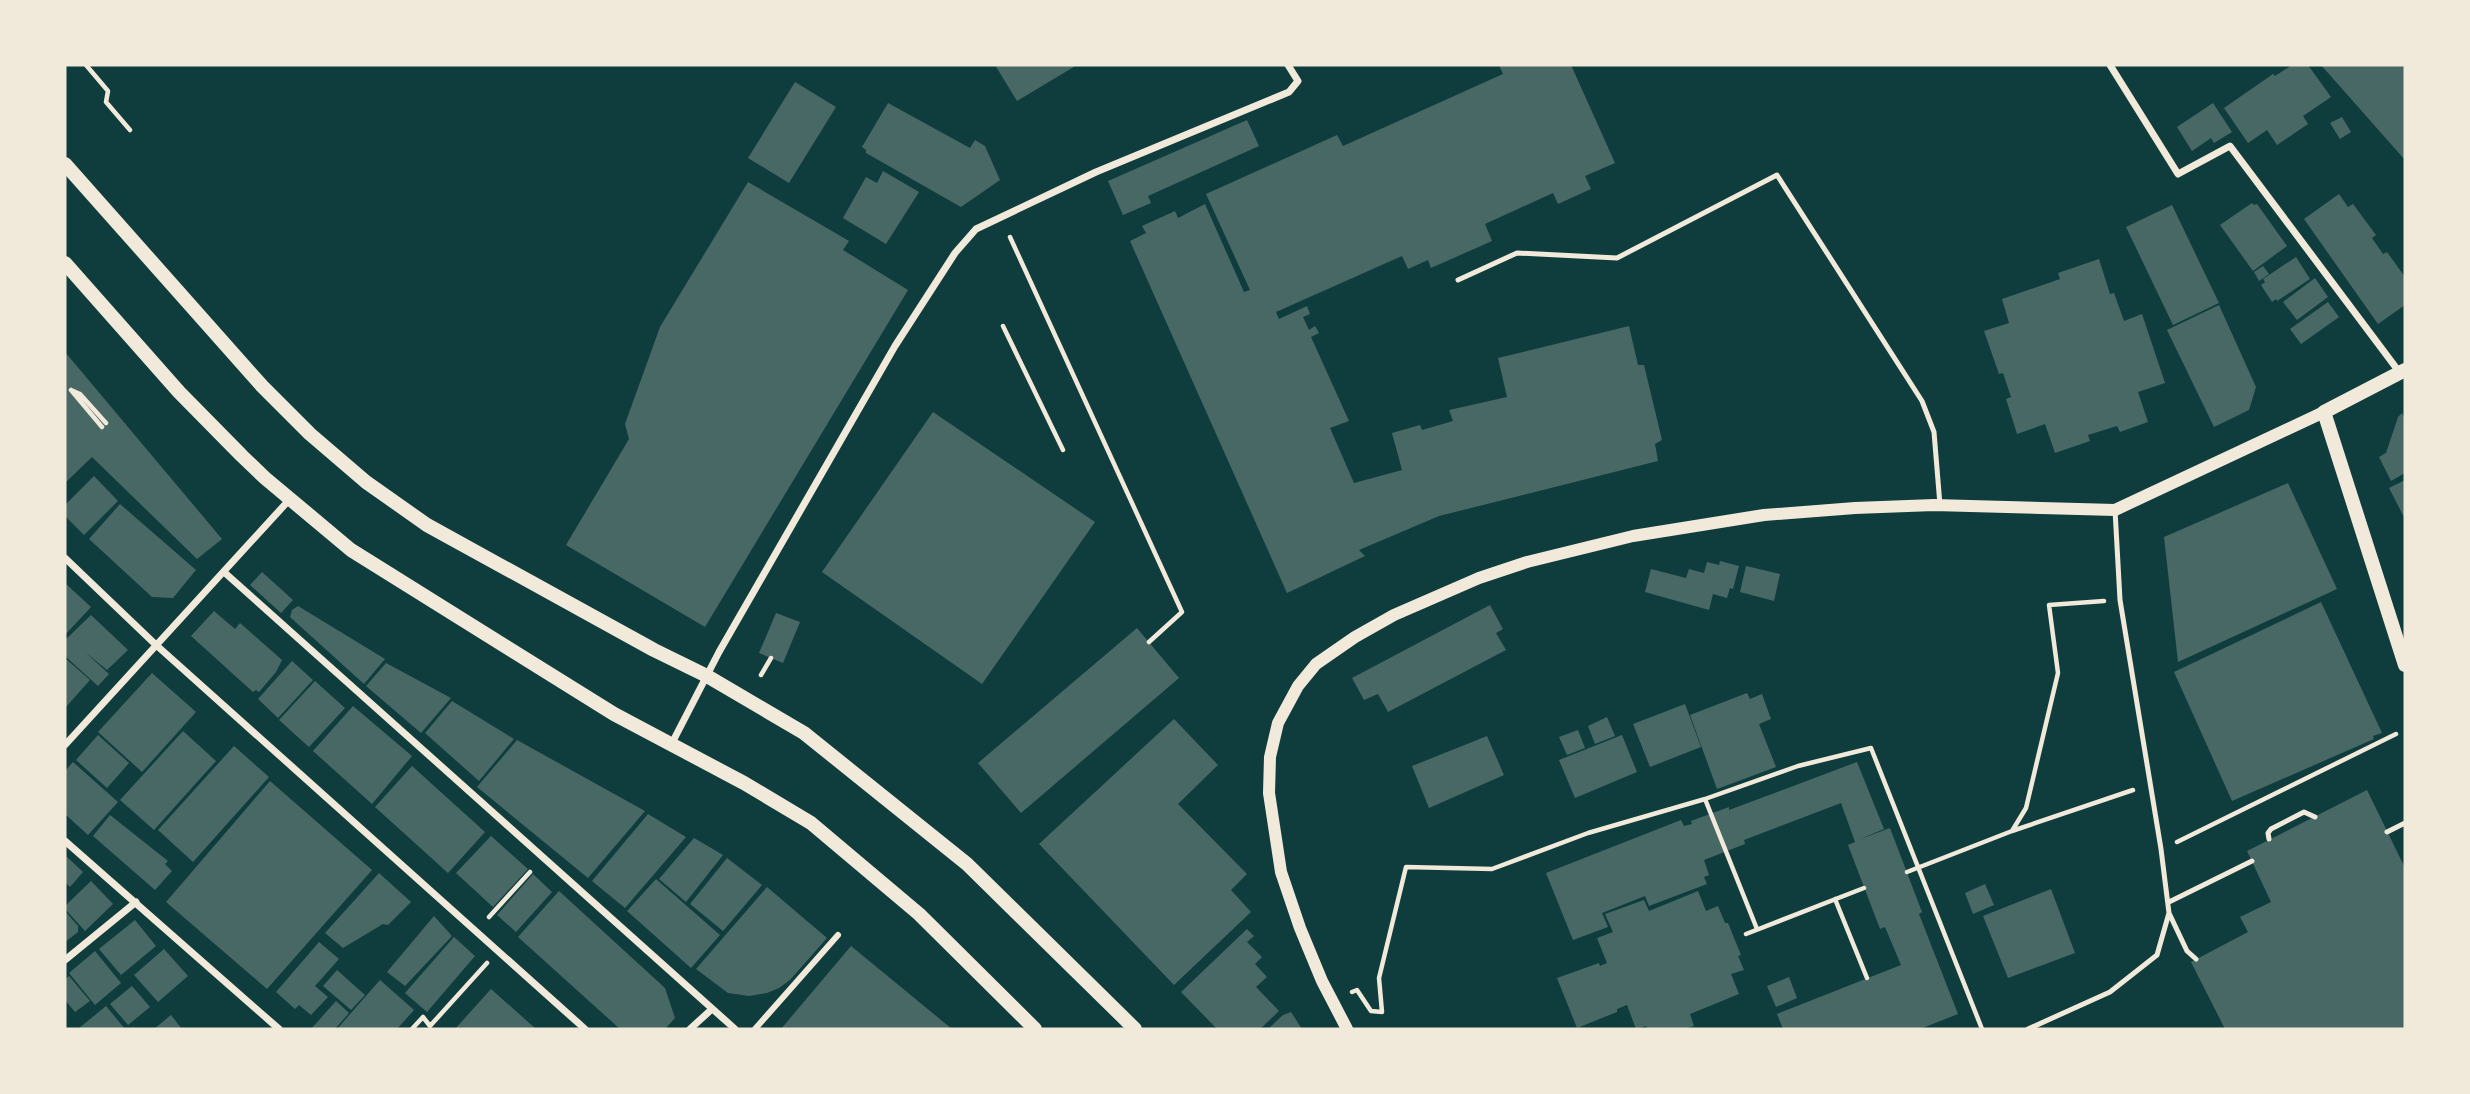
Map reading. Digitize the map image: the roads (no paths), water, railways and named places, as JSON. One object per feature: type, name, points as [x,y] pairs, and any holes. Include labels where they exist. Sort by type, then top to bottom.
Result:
[{"type":"main road","points":[[65,164],[262,386],[310,434],[366,482],[427,525],[654,650],[707,676],[804,733],[967,864],[1135,1029]]},
{"type":"main road","points":[[65,263],[180,391],[265,478],[351,550],[614,715],[744,783],[811,822],[919,914],[1035,1029]]},
{"type":"main road","points":[[2402,371],[2324,412],[2405,665]]},
{"type":"street","points":[[671,745],[707,676],[895,346],[955,253],[976,229],[1096,172],[1289,92],[1298,81],[1288,65]]},
{"type":"street","points":[[2110,65],[2178,174],[2230,146],[2402,371]]},
{"type":"street","points":[[1347,1029],[1321,981],[1280,872],[1269,793],[1270,757],[1278,723],[1298,686],[1316,664],[1355,637],[1394,615],[1437,596],[1527,562],[1633,536],[1764,515],[1854,508],[1940,505],[2115,510],[2324,412]]},
{"type":"street","points":[[65,745],[290,499]]},
{"type":"street","points":[[65,558],[155,644],[585,1029]]},
{"type":"street","points":[[224,572],[735,1029]]},
{"type":"street","points":[[65,841],[279,1029]]},
{"type":"street","points":[[65,960],[136,902]]},
{"type":"street","points":[[755,1029],[838,935]]},
{"type":"street","points":[[690,1029],[712,1009]]},
{"type":"lane","points":[[1458,280],[1517,253],[1617,258],[1777,175],[1922,401],[1934,432],[1940,505]]},
{"type":"lane","points":[[2028,1029],[2110,992],[2157,955],[2169,913],[2151,784],[2120,600],[2115,510]]},
{"type":"lane","points":[[2269,839],[2271,829],[2304,812],[2315,817]]},
{"type":"lane","points":[[2387,832],[2405,823]]},
{"type":"lane","points":[[2169,902],[2252,861]]},
{"type":"lane","points":[[2169,913],[2186,951],[2196,959]]}]
